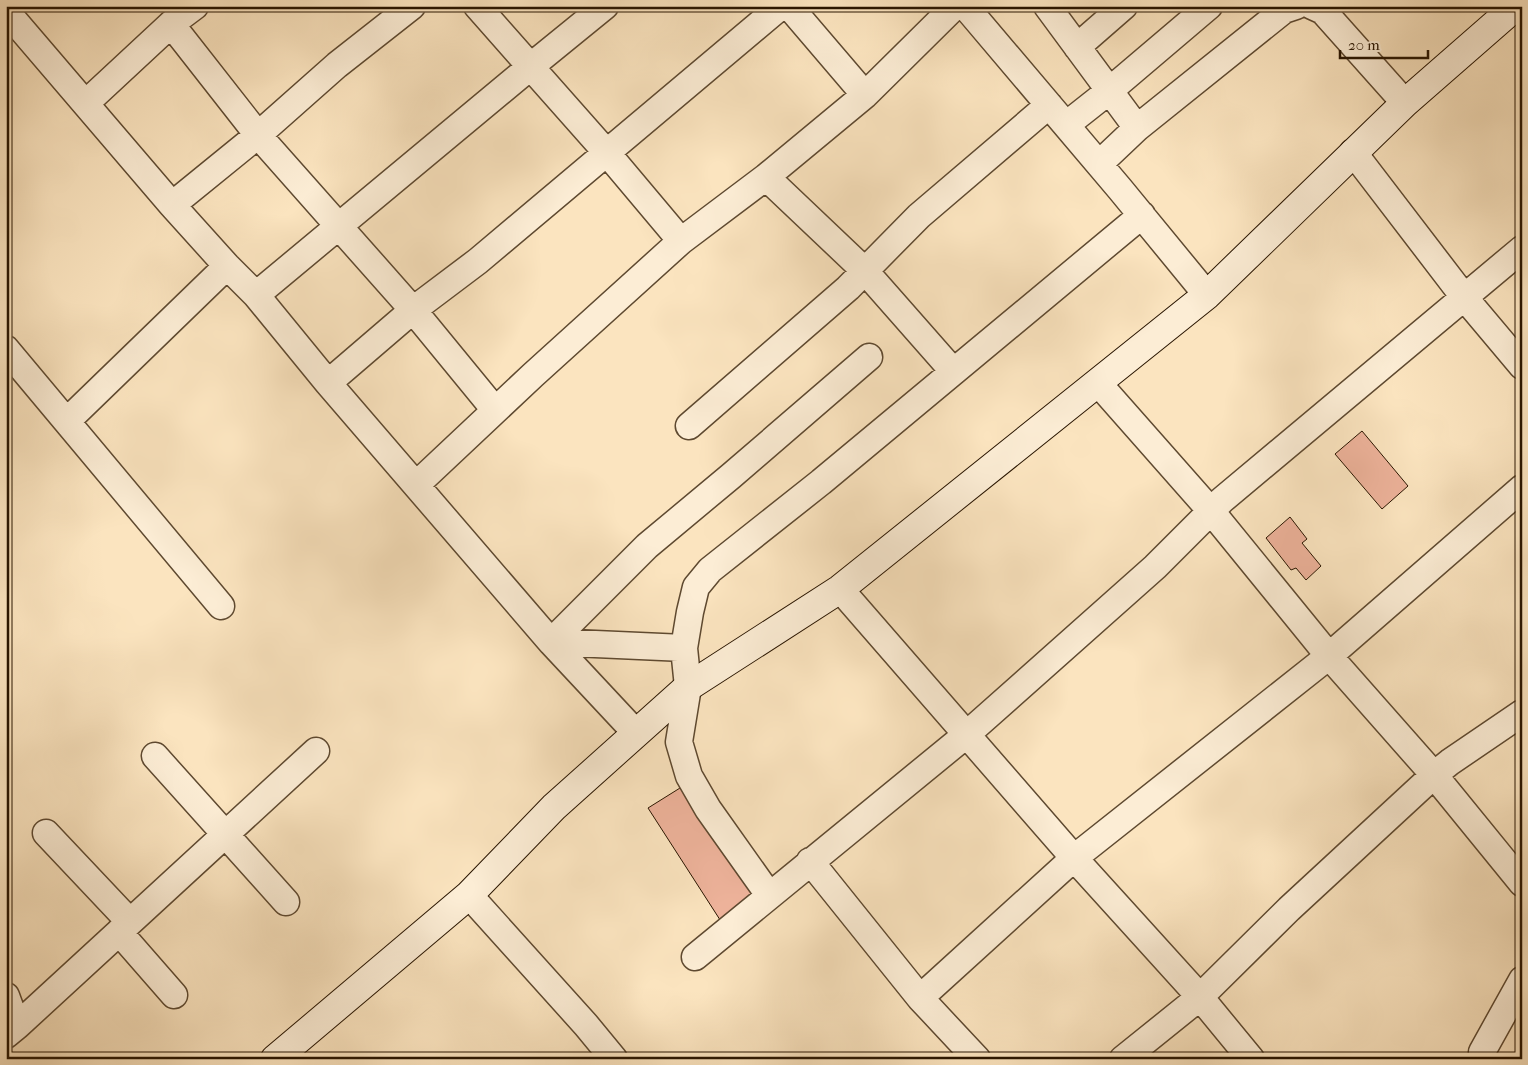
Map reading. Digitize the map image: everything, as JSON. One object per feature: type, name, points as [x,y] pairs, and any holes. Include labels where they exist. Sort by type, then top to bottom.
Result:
[{"type":"main road","points":[[275,1059],[469,895],[554,807],[688,687],[840,589],[1207,295],[1405,102],[1516,6]]},
{"type":"street","points":[[86,103],[170,24],[195,6]]},
{"type":"street","points":[[172,205],[258,135],[337,65],[412,6]]},
{"type":"street","points":[[477,6],[607,153],[681,241]]},
{"type":"street","points":[[256,295],[605,6]]},
{"type":"street","points":[[328,383],[413,310],[478,261],[781,6]]},
{"type":"street","points":[[789,6],[866,95]]},
{"type":"street","points":[[416,485],[495,410],[681,241],[766,177],[866,95],[955,6]]},
{"type":"street","points":[[965,6],[1207,295]]},
{"type":"street","points":[[1047,6],[1137,128]]},
{"type":"street","points":[[1077,47],[1124,6]]},
{"type":"street","points":[[1066,125],[1209,6]]},
{"type":"street","points":[[1099,164],[1137,128],[1284,10],[1296,6]]},
{"type":"street","points":[[1312,6],[1323,11],[1405,102]]},
{"type":"street","points":[[6,11],[172,205],[256,295],[328,383],[551,642],[636,733]]},
{"type":"street","points":[[170,24],[258,135],[413,310],[495,410]]},
{"type":"street","points":[[689,426],[848,288],[919,216],[1049,105]]},
{"type":"street","points":[[1354,152],[1464,298],[1522,366]]},
{"type":"street","points":[[766,177],[865,270],[953,371]]},
{"type":"street","points":[[769,895],[708,809],[690,776],[679,742],[688,687],[684,648],[696,586],[710,570],[821,482],[1142,216]]},
{"type":"street","points":[[695,957],[966,734],[1155,567],[1222,500],[1522,249]]},
{"type":"street","points":[[67,421],[227,266]]},
{"type":"street","points":[[6,348],[221,606]]},
{"type":"street","points":[[551,642],[647,546],[869,357]]},
{"type":"street","points":[[1098,383],[1211,511],[1328,656],[1434,775],[1522,883]]},
{"type":"street","points":[[920,998],[1074,858],[1328,656],[1522,488]]},
{"type":"street","points":[[840,589],[1074,858],[1200,997],[1251,1059]]},
{"type":"street","points":[[551,642],[684,648]]},
{"type":"street","points":[[1123,1059],[1200,997],[1288,909],[1434,775],[1522,713]]},
{"type":"street","points":[[12,1030],[316,750]]},
{"type":"street","points":[[155,756],[286,902]]},
{"type":"street","points":[[46,834],[124,927],[174,995]]},
{"type":"street","points":[[810,861],[920,998],[977,1059]]},
{"type":"street","points":[[469,895],[586,1025],[614,1059]]},
{"type":"street","points":[[1482,1052],[1522,980]]},
{"type":"street","points":[[6,996],[12,1030]]},
{"type":"building","points":[[1362,431],[1408,486],[1382,509],[1335,454]]},
{"type":"building","points":[[1290,517],[1307,539],[1302,543],[1321,566],[1306,580],[1296,568],[1291,570],[1266,538]]},
{"type":"building","points":[[688,783],[759,900],[724,926],[648,808]]}]
